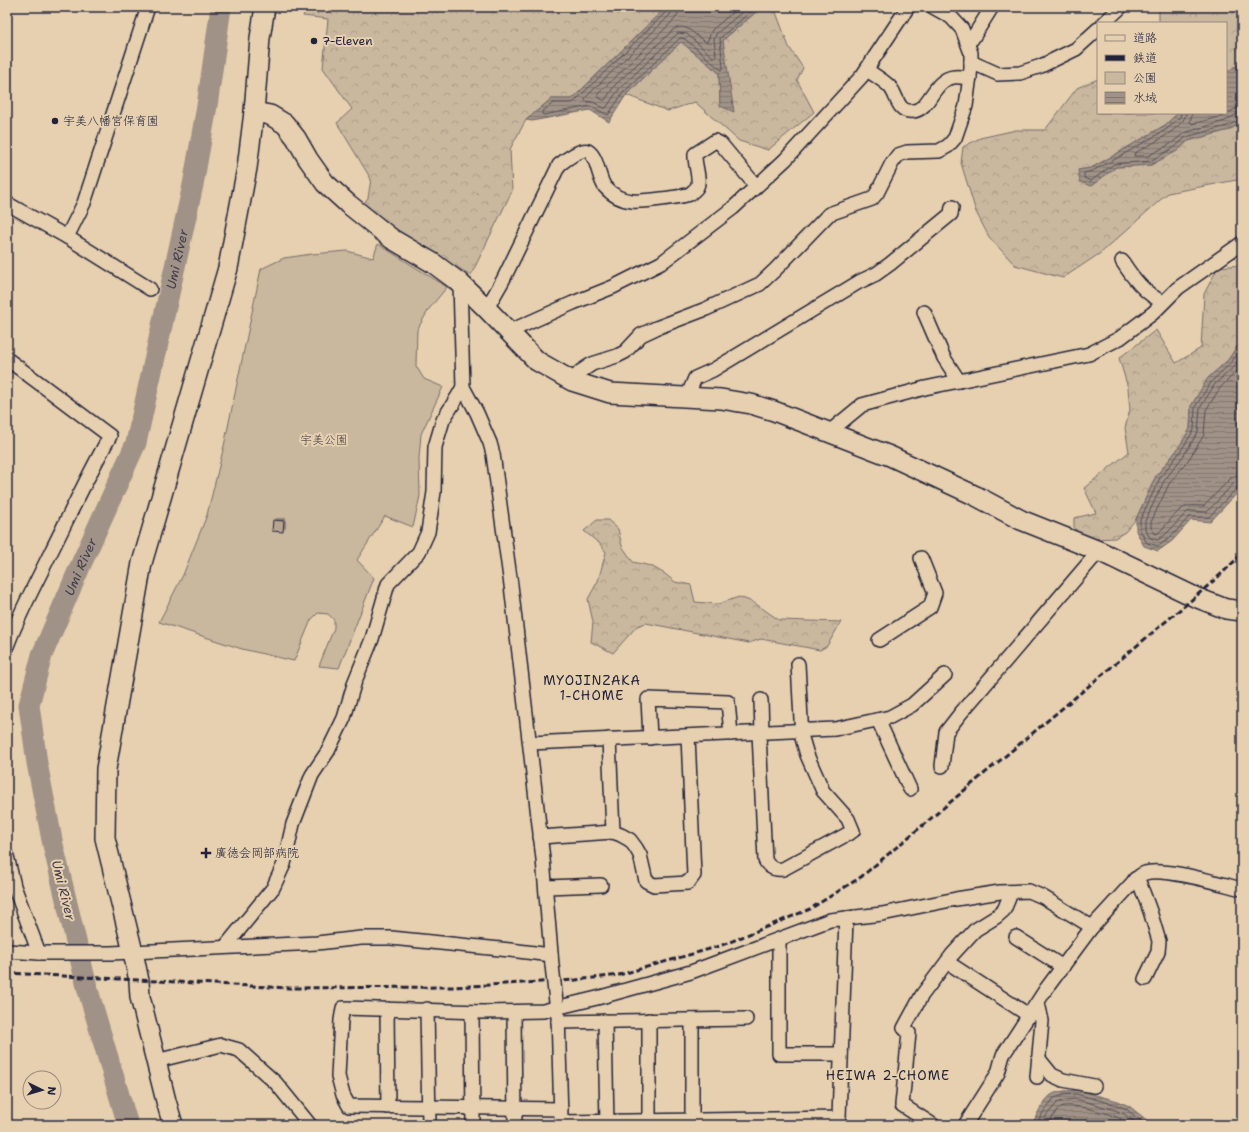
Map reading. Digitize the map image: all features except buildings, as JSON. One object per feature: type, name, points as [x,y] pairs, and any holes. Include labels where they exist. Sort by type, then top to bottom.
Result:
[{"type":"street","points":[[67,237],[84,203],[148,7]]},
{"type":"street","points":[[173,1125],[140,997],[140,981],[105,838],[106,769],[142,563],[228,268],[247,168],[264,7]]},
{"type":"street","points":[[508,332],[613,287],[661,263],[733,208],[785,160],[862,76],[908,7]]},
{"type":"street","points":[[572,381],[580,372],[592,364],[625,352],[642,335],[656,328],[706,309],[760,284],[829,214],[872,198],[877,193],[892,163],[898,155],[907,152],[939,151],[948,146],[955,138],[966,106],[970,78],[971,53],[962,29],[951,17],[933,7]]},
{"type":"street","points":[[967,41],[972,39],[992,7]]},
{"type":"street","points":[[1105,22],[1121,7]]},
{"type":"street","points":[[971,62],[998,74],[1020,73],[1041,66],[1076,49],[1097,30]]},
{"type":"street","points":[[867,70],[891,87],[897,103],[903,109],[908,111],[915,111],[922,107],[937,87],[945,80],[954,77],[970,78]]},
{"type":"street","points":[[254,112],[270,115],[285,124],[296,138],[308,159],[325,183],[347,203],[392,239],[433,263],[460,284],[485,306],[537,361],[572,381],[610,393],[721,399],[751,404],[774,411],[890,456],[976,496],[1021,520],[1099,552],[1209,602],[1226,609],[1242,611]]},
{"type":"street","points":[[485,306],[491,301],[503,280],[559,166],[565,160],[584,150],[588,151],[593,157],[604,186],[621,199],[646,201],[690,194],[696,188],[698,182],[694,160],[695,154],[715,141],[721,144],[756,186]]},
{"type":"street","points":[[8,204],[67,237],[150,289]]},
{"type":"street","points":[[687,397],[695,378],[713,370],[859,282],[876,274],[951,214],[952,207]]},
{"type":"street","points":[[828,432],[862,405],[925,388],[1089,354],[1120,338],[1153,313],[1178,288],[1242,243]]},
{"type":"street","points":[[1122,261],[1134,280],[1154,298],[1163,302]]},
{"type":"street","points":[[460,284],[463,387],[477,413],[490,443],[493,454],[512,585],[546,888],[557,1005],[561,1119]]},
{"type":"street","points":[[924,312],[944,358],[959,381]]},
{"type":"street","points":[[7,359],[110,436],[79,494],[44,567],[16,620],[7,646]]},
{"type":"street","points":[[224,947],[273,888],[284,864],[293,824],[312,775],[328,751],[344,718],[355,681],[372,639],[388,584],[419,552],[428,532],[434,492],[435,447],[443,420],[463,387]]},
{"type":"street","points":[[942,766],[946,732],[1099,552]]},
{"type":"street","points":[[879,640],[930,607],[935,593],[921,558]]},
{"type":"street","points":[[761,700],[765,860],[768,866],[775,870],[783,869],[852,831],[848,819],[823,791],[807,755],[801,731],[798,664]]},
{"type":"street","points":[[530,742],[835,729],[890,717],[912,704],[945,675]]},
{"type":"street","points":[[650,738],[648,699],[728,702],[731,734]]},
{"type":"street","points":[[878,720],[910,789]]},
{"type":"street","points":[[540,838],[614,832],[630,840],[636,848],[640,855],[646,881],[654,885],[688,884],[694,875],[688,736]]},
{"type":"street","points":[[610,739],[614,832]]},
{"type":"street","points":[[7,856],[14,886],[42,953]]},
{"type":"street","points":[[966,1125],[998,1073],[1003,1055],[1030,1016],[1046,989],[1092,927],[1135,879],[1144,873],[1157,872],[1182,875],[1242,889]]},
{"type":"street","points":[[1135,879],[1140,884],[1159,941],[1158,952],[1145,979]]},
{"type":"street","points":[[546,888],[600,885]]},
{"type":"street","points":[[846,918],[840,1118],[817,1122],[607,1123],[561,1119],[515,1109],[349,1106],[343,1096],[338,1076],[343,1008],[472,1012],[543,1012],[557,1005],[690,972],[830,920],[846,918],[882,914],[956,899],[1009,892],[1029,890],[1092,927]]},
{"type":"street","points":[[933,1125],[902,1105],[909,1033],[904,1028],[922,995],[947,962],[975,930],[996,917],[1004,910],[1009,898],[1009,892]]},
{"type":"street","points":[[1016,937],[1063,967]]},
{"type":"street","points":[[7,951],[42,953],[111,953],[317,943],[361,938],[391,938],[510,950],[552,960]]},
{"type":"street","points":[[779,940],[779,1054],[841,1054]]},
{"type":"street","points":[[947,962],[1030,1016]]},
{"type":"street","points":[[1037,1077],[1042,1021],[1038,1003]]},
{"type":"street","points":[[387,1009],[388,1106]]},
{"type":"street","points":[[427,1010],[429,1125]]},
{"type":"street","points":[[472,1012],[473,1125]]},
{"type":"street","points":[[514,1012],[515,1125]]},
{"type":"street","points":[[558,1022],[746,1019]]},
{"type":"street","points":[[649,1020],[649,1123]]},
{"type":"street","points":[[692,1020],[692,1123]]},
{"type":"street","points":[[605,1021],[607,1123]]},
{"type":"street","points":[[156,1061],[221,1045],[239,1050],[276,1083],[310,1125]]},
{"type":"street","points":[[1039,1059],[1052,1075],[1064,1080],[1094,1086]]},
{"type":"green space","points":[[306,7],[666,7],[572,99],[551,99],[526,120],[510,149],[512,191],[471,275],[422,248],[361,206],[368,198],[371,179],[337,123],[352,109],[323,68],[328,19],[303,16]]},
{"type":"green space","points":[[762,7],[774,7],[789,47],[803,68],[797,80],[814,112],[768,150],[739,141],[695,102],[668,111],[626,95],[681,41],[719,73],[720,106],[723,40]]},
{"type":"green space","points":[[1159,7],[1242,7],[1242,62],[1227,72],[1227,22],[1159,22]]},
{"type":"green space","points":[[1097,79],[1097,114],[1177,114],[1165,125],[1118,153],[1091,168],[1078,170],[1091,186],[1116,167],[1151,165],[1177,151],[1188,141],[1229,130],[1242,122],[1242,179],[1168,193],[1102,252],[1063,278],[1015,265],[989,237],[976,212],[961,163],[963,147],[980,138],[1016,130],[1045,130],[1077,88]]},
{"type":"green space","name":"宇美公園","points":[[378,244],[447,287],[429,309],[417,330],[416,366],[424,379],[443,387],[421,434],[419,458],[420,496],[413,527],[385,516],[357,560],[374,578],[339,668],[319,666],[334,628],[334,620],[328,614],[318,613],[311,620],[294,661],[242,649],[159,622],[183,575],[207,515],[224,446],[261,269],[284,258],[312,254],[347,251],[373,258]]},
{"type":"green space","points":[[1242,265],[1242,339],[1228,360],[1208,378],[1191,406],[1190,429],[1177,450],[1156,476],[1136,519],[1125,532],[1115,538],[1086,538],[1079,534],[1074,527],[1074,518],[1096,513],[1084,488],[1129,452],[1125,428],[1130,410],[1128,388],[1119,358],[1156,330],[1176,363],[1201,348],[1204,294],[1218,267]]},
{"type":"green space","points":[[597,520],[608,520],[618,529],[622,546],[633,562],[651,566],[675,582],[691,585],[695,602],[718,604],[739,597],[753,602],[779,620],[841,622],[827,646],[820,650],[761,639],[749,643],[646,623],[637,626],[613,653],[591,642],[593,622],[588,599],[598,581],[606,552],[600,544],[584,531]]},
{"type":"water","points":[[666,7],[762,7],[723,40],[734,112],[720,106],[719,73],[681,42],[626,95],[609,122],[590,110],[532,121],[526,120],[551,99],[572,99]]},
{"type":"water","points":[[1242,62],[1242,122],[1229,130],[1188,141],[1177,151],[1151,165],[1116,167],[1091,186],[1080,182],[1078,170],[1091,168],[1118,153],[1165,125],[1177,114],[1227,114],[1227,72]]},
{"type":"water","points":[[1242,339],[1242,488],[1210,522],[1191,520],[1172,541],[1158,551],[1144,546],[1136,531],[1136,519],[1156,476],[1177,450],[1190,429],[1191,406],[1208,378],[1228,360]]},
{"type":"water","points":[[1077,1090],[1118,1101],[1129,1106],[1153,1125],[1032,1125],[1043,1105],[1051,1095],[1061,1091]]},
{"type":"waterway","name":"Umi River","points":[[128,1125],[87,987],[53,845],[37,763],[29,705],[42,655],[136,443],[193,185],[207,106],[221,7]]},
{"type":"railway","points":[[7,973],[289,988],[452,987],[576,980],[619,975],[720,946],[810,909],[861,877],[1195,597],[1242,554]]},
{"type":"place","name":"7-Eleven","points":[[314,41]]},
{"type":"place","name":"宇美八幡宮保育園","points":[[55,121]]},
{"type":"place","name":"廣徳会岡部病院","points":[[206,853]]},
{"type":"district","name":"MYOJINZAKA 1-CHOME","points":[[592,688]]},
{"type":"district","name":"HEIWA 2-CHOME","points":[[888,1075]]}]
